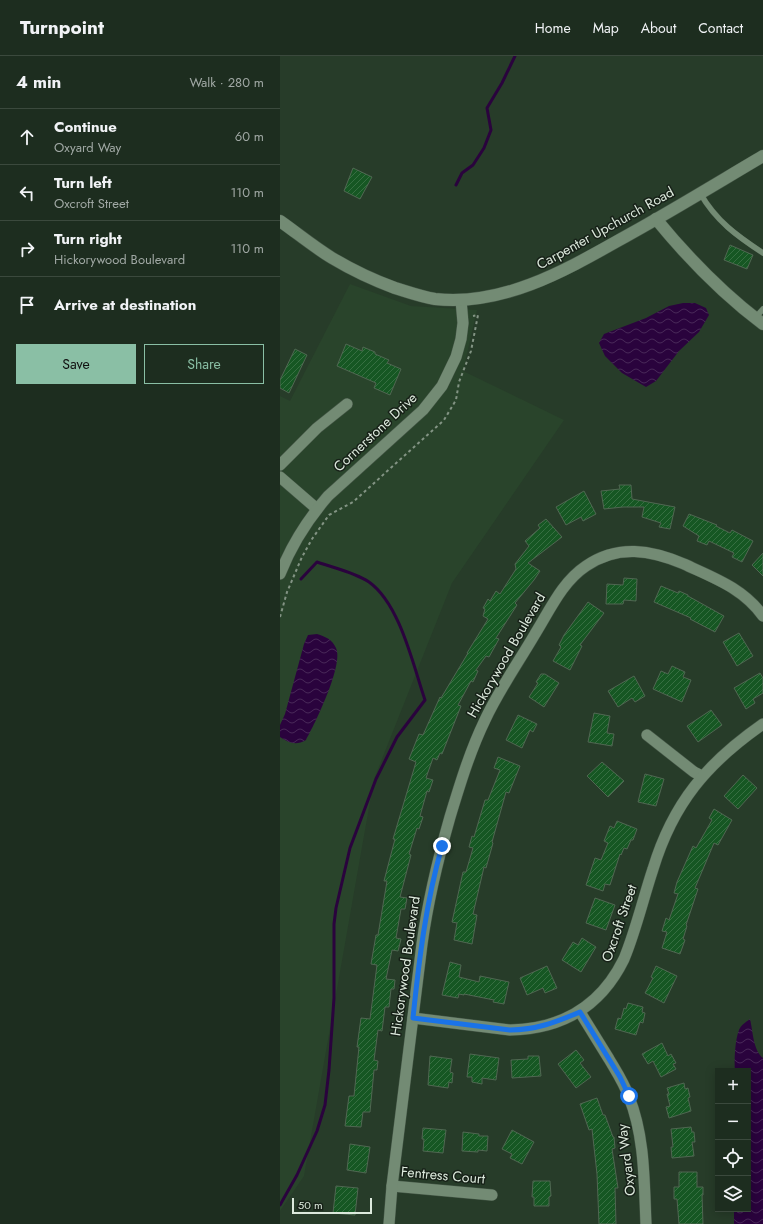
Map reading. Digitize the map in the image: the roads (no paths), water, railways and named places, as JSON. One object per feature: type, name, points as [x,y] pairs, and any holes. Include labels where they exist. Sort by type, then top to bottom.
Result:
[{"type":"street","name":"Carpenter Upchurch Road","points":[[280,221],[333,259],[381,283],[434,299],[461,300],[477,298],[517,289],[549,278],[656,219],[763,156]]},
{"type":"street","points":[[656,219],[705,274],[759,321]]},
{"type":"street","name":"Cornerstone Drive","points":[[280,574],[289,553],[300,534],[328,496],[423,410],[442,386],[456,357],[461,339],[463,323],[461,300]]},
{"type":"street","points":[[280,465],[317,428],[347,404]]},
{"type":"street","points":[[280,477],[317,509]]},
{"type":"street","name":"Hickorywood Boulevard","points":[[389,1224],[392,1186],[425,918],[430,890],[466,766],[491,707],[560,591],[576,573],[587,565],[603,557],[622,552],[646,552],[679,562],[736,590],[756,606],[763,616]]},
{"type":"street","name":"Oxcroft Street","points":[[413,1018],[522,1030],[545,1026],[580,1012],[597,997],[618,973],[628,949],[661,846],[671,823],[684,801],[702,776],[735,744],[763,724]]},
{"type":"street","points":[[647,735],[694,772],[702,776]]},
{"type":"street","name":"Oxyard Way","points":[[580,1012],[620,1077],[634,1110],[642,1152],[646,1224]]},
{"type":"street","name":"Fentress Court","points":[[392,1186],[492,1195]]},
{"type":"lane","points":[[700,193],[708,208],[727,228],[763,254]]},
{"type":"lane","points":[[759,321],[763,309]]},
{"type":"water","points":[[683,303],[695,303],[706,308],[709,315],[699,332],[679,351],[656,381],[646,387],[622,373],[605,356],[599,343],[604,334],[646,318],[669,306]]},
{"type":"water","points":[[317,634],[333,642],[336,648],[337,656],[336,667],[316,721],[306,740],[299,743],[293,743],[280,737],[280,725],[285,714],[304,644],[308,635]]},
{"type":"water","points":[[750,1019],[755,1045],[763,1058],[763,1224],[734,1224],[734,1212],[751,1212],[751,1068],[735,1068],[736,1044],[739,1030],[742,1025]]},
{"type":"waterway","points":[[456,185],[462,173],[473,165],[484,148],[491,130],[487,108],[502,83],[515,56]]},
{"type":"waterway","points":[[280,1205],[297,1175],[317,1131],[325,1105],[334,998],[334,924],[336,908],[350,848],[376,779],[397,737],[425,700],[404,636],[389,605],[380,592],[369,582],[357,576],[344,570],[317,562],[301,579]]}]
